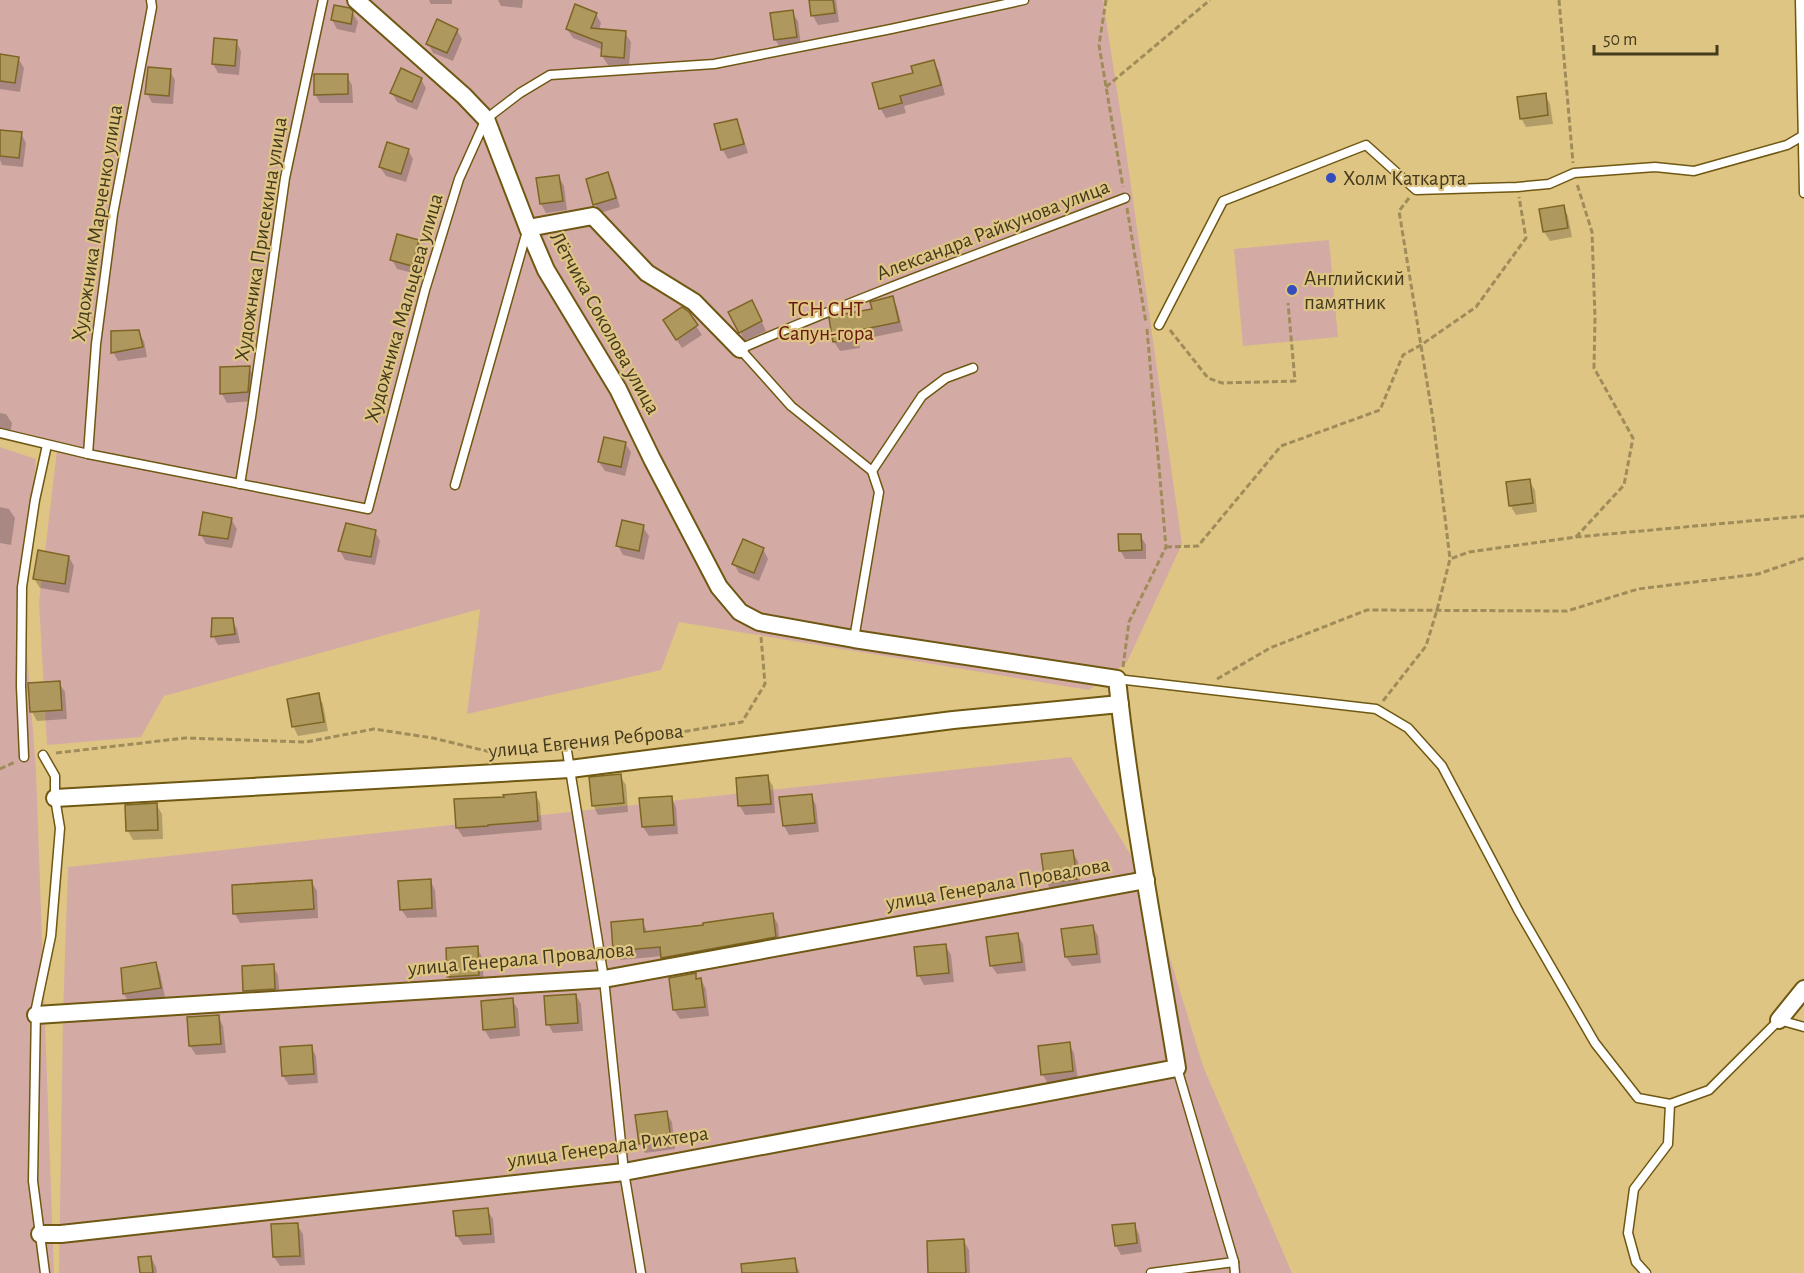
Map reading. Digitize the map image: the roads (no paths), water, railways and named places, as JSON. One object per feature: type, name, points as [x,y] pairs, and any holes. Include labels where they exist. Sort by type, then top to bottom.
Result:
[{"type":"street","name":"Лётчика Соколова улица","points":[[356,0],[464,96],[486,119],[546,270],[618,389],[719,587],[740,612],[759,622],[854,639]]},
{"type":"street","points":[[528,228],[593,216],[647,273],[694,302],[740,349]]},
{"type":"street","points":[[854,639],[1117,679],[1146,880],[1177,1068]]},
{"type":"street","name":"улица Евгения Реброва","points":[[55,798],[570,769],[953,720],[1120,704]]},
{"type":"street","name":"улица Генерала Провалова","points":[[36,1015],[604,979],[1146,880]]},
{"type":"street","points":[[1779,1020],[1804,989]]},
{"type":"street","name":"улица Генерала Рихтера","points":[[40,1234],[61,1234],[624,1172],[1177,1068]]},
{"type":"lane","name":"Художника Марченко улица","points":[[88,454],[96,344],[112,225],[152,7],[151,0]]},
{"type":"lane","name":"Художника Присекина улица","points":[[240,484],[285,178],[323,0]]},
{"type":"lane","points":[[486,119],[520,93],[550,75],[714,64],[1024,0]]},
{"type":"lane","points":[[1800,0],[1804,193]]},
{"type":"lane","name":"Художника Мальцева улица","points":[[240,484],[368,509],[425,290],[459,179],[486,119]]},
{"type":"lane","points":[[1159,325],[1223,201],[1366,145],[1416,190],[1549,184],[1574,173],[1654,167],[1694,171],[1787,145],[1804,135]]},
{"type":"lane","name":"Александра Райкунова улица","points":[[740,349],[875,294],[1125,198]]},
{"type":"lane","points":[[455,485],[528,228]]},
{"type":"lane","points":[[740,349],[792,406],[872,471],[879,492],[854,639]]},
{"type":"lane","points":[[872,471],[922,396],[946,378],[973,368]]},
{"type":"lane","points":[[0,433],[88,454],[240,484]]},
{"type":"lane","points":[[24,757],[21,676],[22,587],[46,445]]},
{"type":"lane","points":[[1117,679],[1376,709],[1408,728],[1442,766],[1518,910],[1595,1043],[1638,1098],[1670,1104],[1709,1090],[1779,1020],[1804,1027]]},
{"type":"lane","points":[[567,751],[604,979],[624,1172],[641,1273]]},
{"type":"lane","points":[[43,755],[55,776],[55,798],[60,828],[51,936],[36,1015],[33,1181],[45,1273]]},
{"type":"lane","points":[[1177,1068],[1234,1262],[1235,1273]]},
{"type":"lane","points":[[1646,1273],[1636,1262],[1628,1233],[1634,1189],[1668,1144],[1670,1104]]},
{"type":"lane","points":[[1151,1273],[1234,1262]]},
{"type":"place","name":"Холм Каткарта","points":[[1331,178]]},
{"type":"place","name":"Английский памятник","points":[[1292,290]]},
{"type":"park label","name":"ТСН СНТ Сапун-гора","points":[[826,321]]}]
